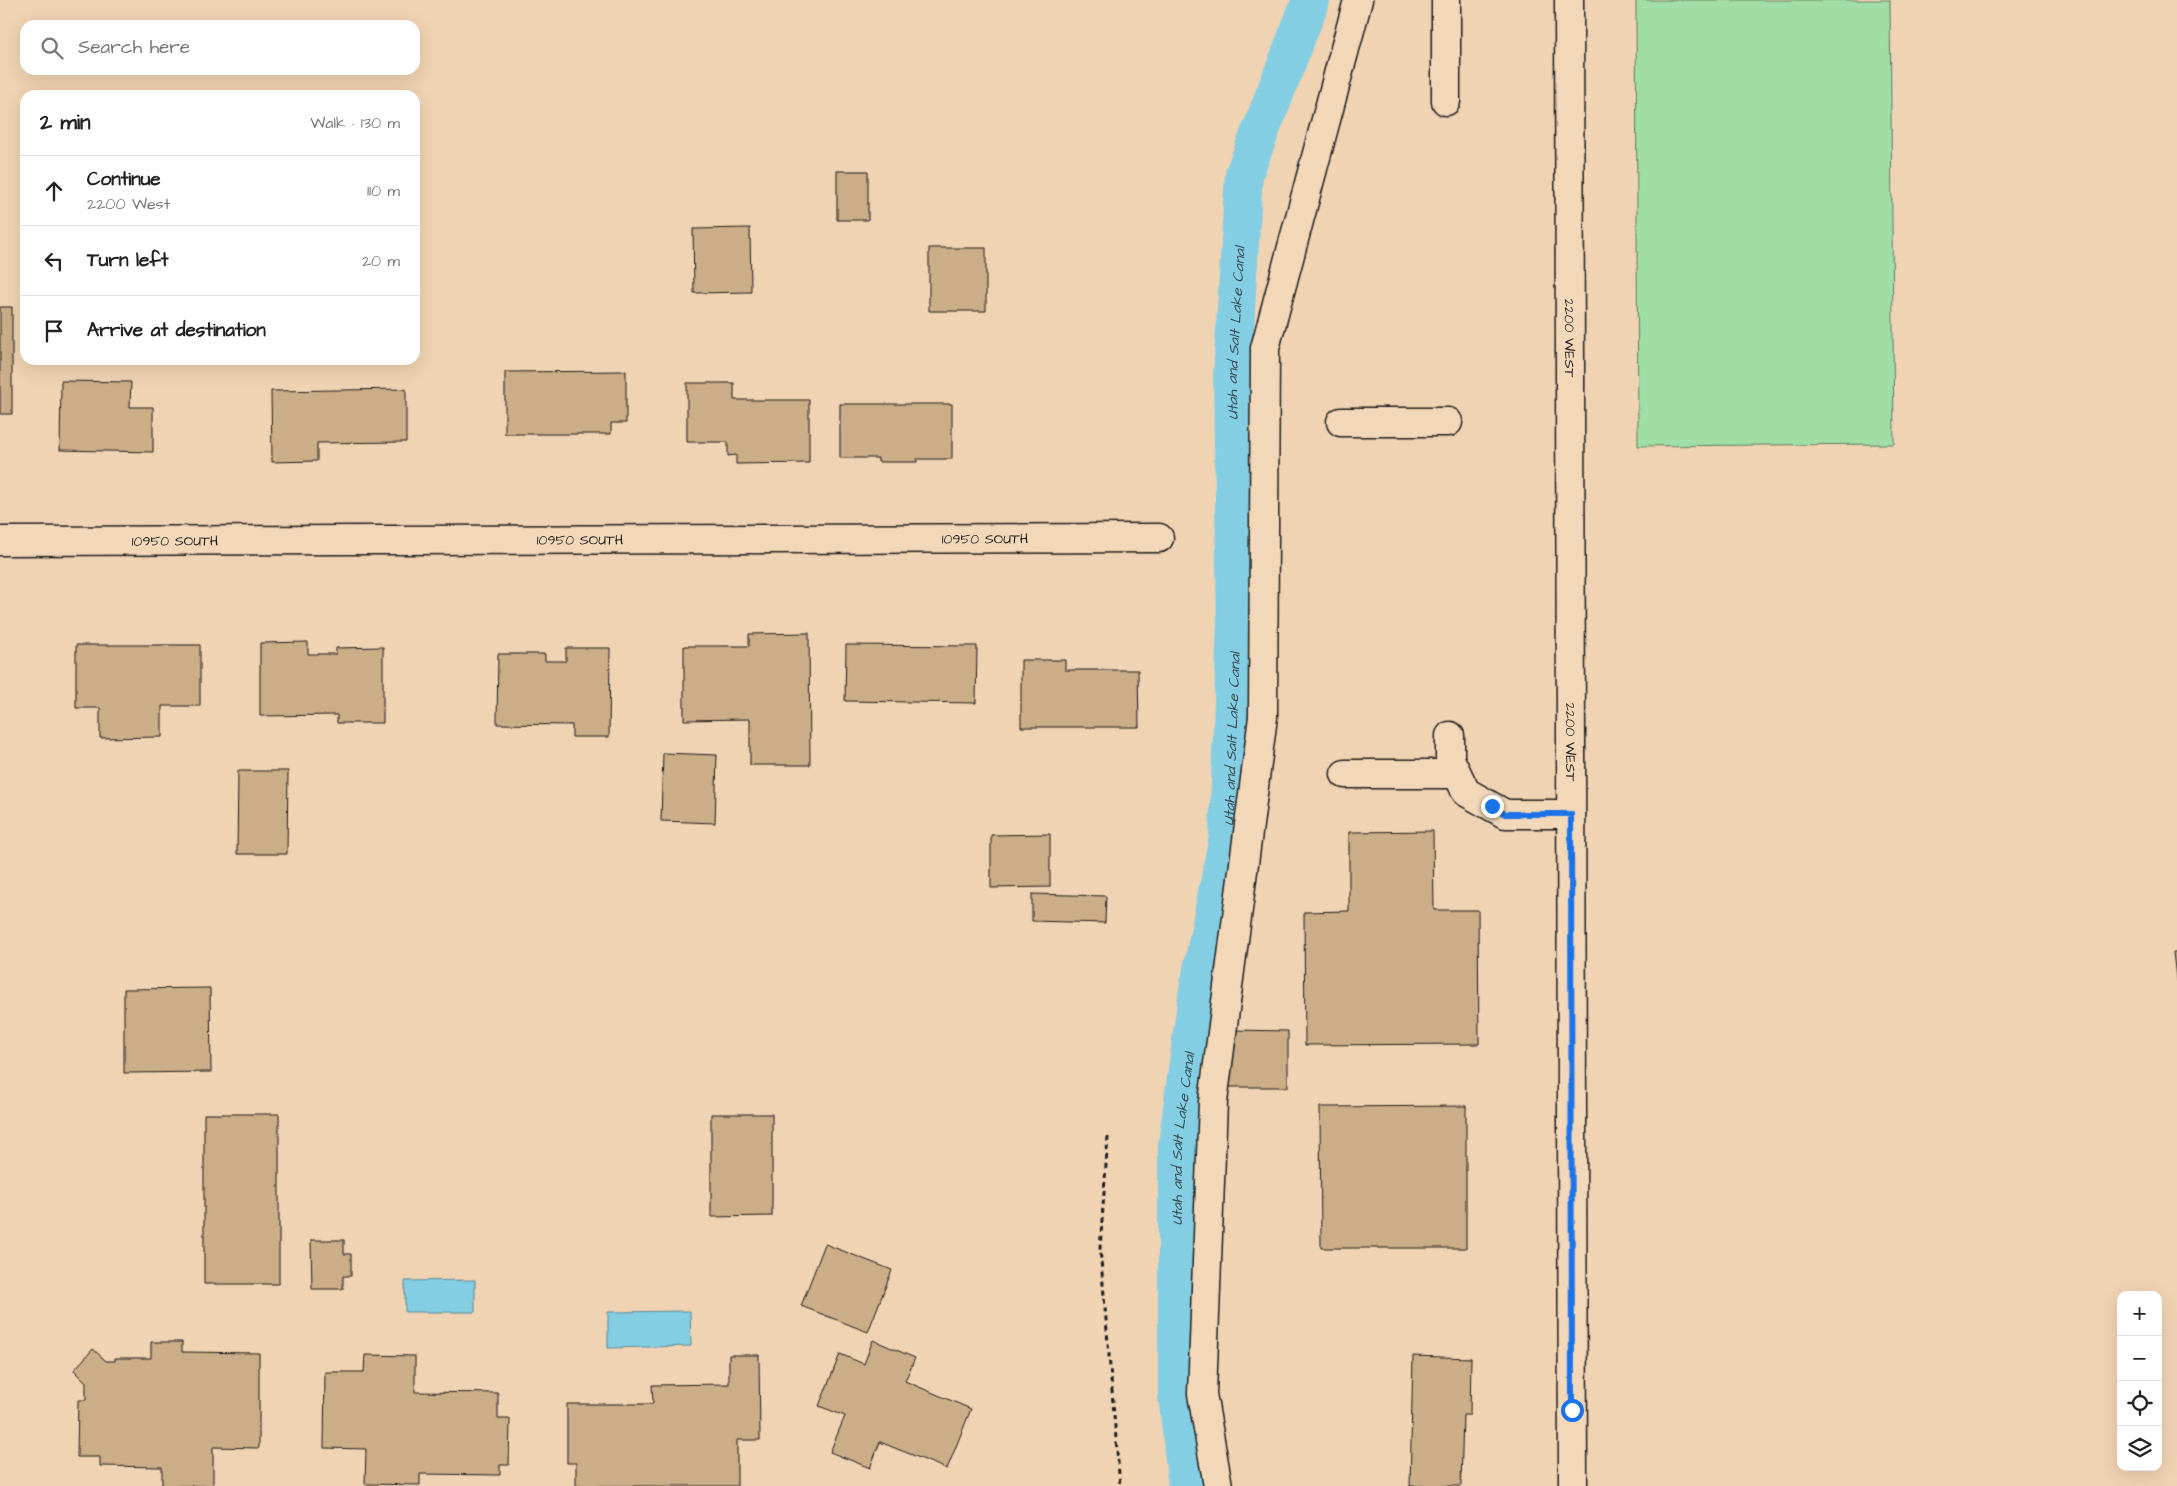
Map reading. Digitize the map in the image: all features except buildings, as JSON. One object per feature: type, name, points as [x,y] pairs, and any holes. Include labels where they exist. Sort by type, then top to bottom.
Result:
[{"type":"street","points":[[1218,1486],[1202,1394],[1213,1102],[1263,718],[1266,348],[1358,0]]},
{"type":"street","points":[[1446,0],[1446,101]]},
{"type":"street","name":"2200 WEST","points":[[1569,0],[1573,1486]]},
{"type":"street","points":[[1341,422],[1448,422]]},
{"type":"street","name":"10950 SOUTH","points":[[0,541],[1159,538]]},
{"type":"street","points":[[1450,736],[1450,759],[1466,792],[1505,814],[1571,814]]},
{"type":"street","points":[[1345,774],[1456,774]]},
{"type":"path","points":[[1108,1137],[1100,1248],[1120,1486]]},
{"type":"green space","points":[[1636,0],[1890,0],[1894,444],[1638,446]]},
{"type":"water","points":[[475,1280],[475,1312],[405,1312],[405,1281]]},
{"type":"water","points":[[690,1311],[691,1346],[608,1348],[608,1312]]},
{"type":"waterway","name":"Utah and Salt Lake Canal","points":[[1187,1486],[1177,1394],[1177,1145],[1197,996],[1228,837],[1236,622],[1232,377],[1244,174],[1311,0]]},
{"type":"route","points":[[1492,806],[1505,814],[1571,814],[1572,1410]]}]
